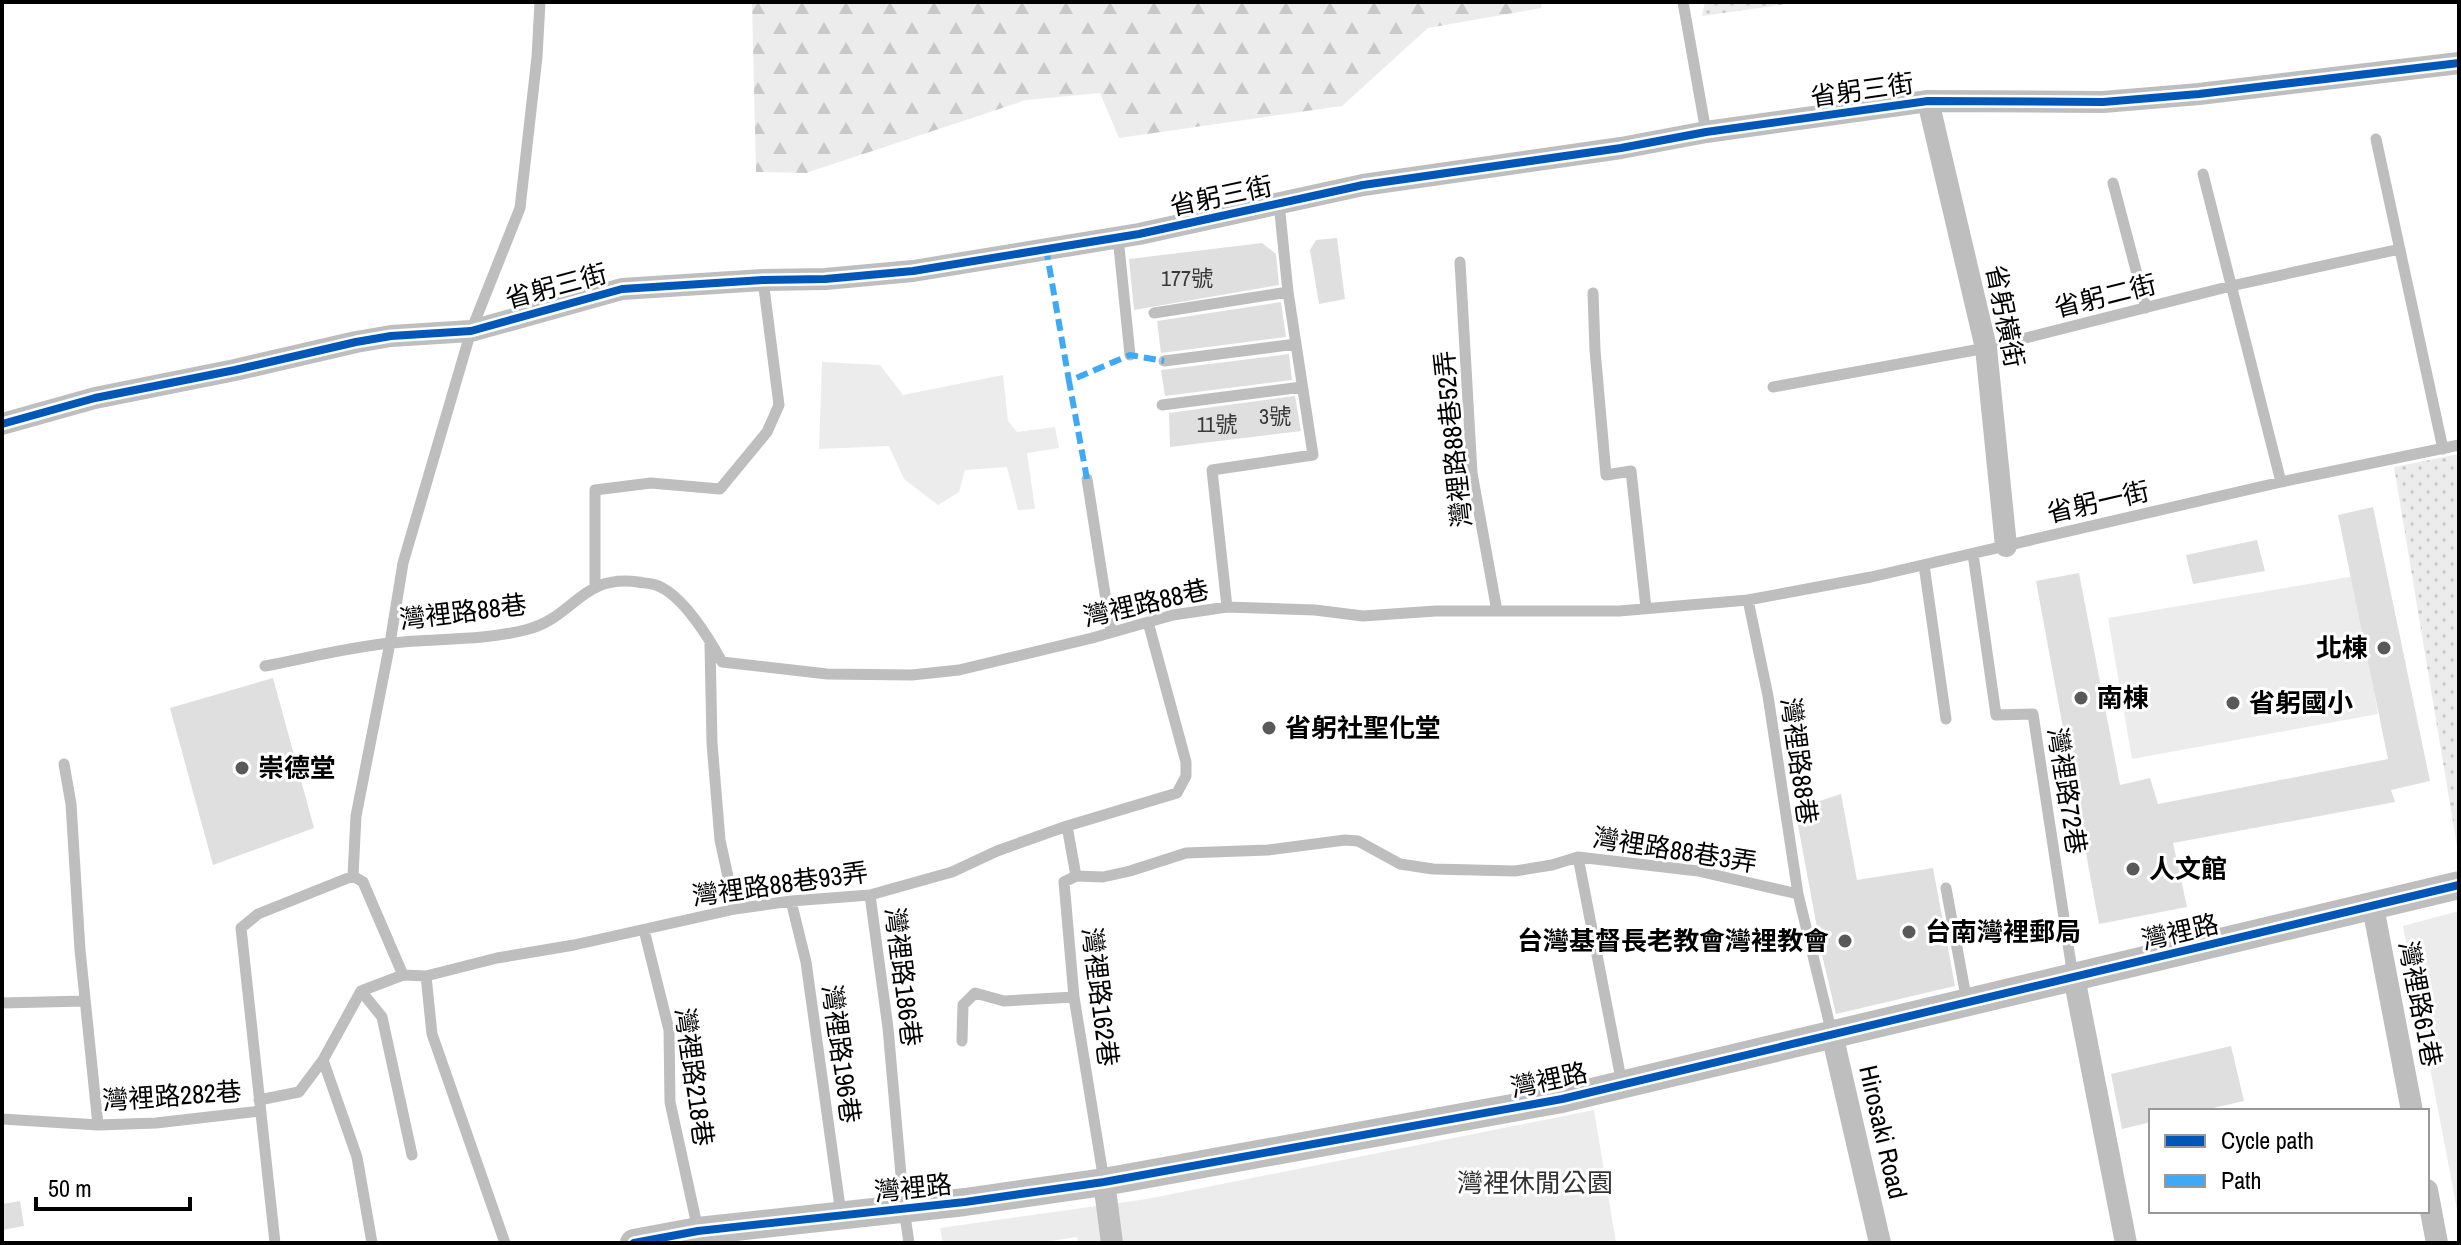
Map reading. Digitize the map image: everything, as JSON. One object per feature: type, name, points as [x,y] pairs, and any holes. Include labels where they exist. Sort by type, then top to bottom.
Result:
[{"type":"street","name":"省躬三街","points":[[2,424],[95,398],[356,342],[391,336],[471,331],[622,289],[825,279],[913,271],[1118,237],[1363,185],[1928,101],[2103,102],[2199,94],[2459,63]]},
{"type":"street","name":"省躬橫街","points":[[1928,101],[1986,348],[2006,546]]},
{"type":"street","name":"灣裡路","points":[[634,1243],[698,1231],[749,1234],[841,1215],[965,1202],[1104,1182],[1562,1099],[2459,885]]},
{"type":"street","name":"灣裡路61巷","points":[[2373,907],[2412,1109]]},
{"type":"street","points":[[2074,977],[2126,1243]]},
{"type":"street","name":"Hirosaki Road","points":[[1832,1034],[1880,1243]]},
{"type":"street","points":[[1104,1182],[1112,1243]]},
{"type":"street","points":[[2429,1201],[2437,1243]]},
{"type":"lane","points":[[353,876],[356,816],[403,563],[471,331],[520,208],[540,2]]},
{"type":"lane","points":[[1683,2],[1706,132]]},
{"type":"lane","points":[[2376,139],[2443,449]]},
{"type":"lane","points":[[2203,174],[2281,482]]},
{"type":"lane","points":[[2113,183],[2146,308]]},
{"type":"lane","points":[[1227,607],[1212,470],[1313,455],[1288,292],[1279,203]]},
{"type":"lane","points":[[1118,237],[1130,355]]},
{"type":"lane","name":"省躬二街","points":[[1773,387],[1986,348],[2231,286],[2400,249]]},
{"type":"lane","name":"灣裡路88巷52弄","points":[[1460,262],[1472,473],[1497,611]]},
{"type":"lane","points":[[595,586],[595,490],[651,483],[720,489],[767,432],[779,405],[763,280]]},
{"type":"lane","points":[[1154,313],[1288,292]]},
{"type":"lane","points":[[1593,293],[1606,475],[1631,471],[1646,608]]},
{"type":"lane","points":[[1164,361],[1296,344]]},
{"type":"lane","points":[[1162,405],[1302,387]]},
{"type":"lane","name":"省躬一街","points":[[1748,600],[1871,577],[2281,482],[2459,445]]},
{"type":"lane","points":[[1087,479],[1111,632]]},
{"type":"lane","name":"灣裡路72巷","points":[[1973,554],[1996,715],[2033,714],[2074,977]]},
{"type":"lane","points":[[1924,565],[1946,719]]},
{"type":"lane","name":"灣裡路88巷","points":[[265,666],[390,643],[458,639],[524,630],[552,621],[595,586],[618,579],[655,584],[675,595],[710,640],[722,662],[827,674],[912,675],[959,670],[1195,610],[1227,607],[1315,610],[1363,616],[1497,611],[1589,612],[1748,600],[1768,696],[1798,894],[1832,1034]]},
{"type":"lane","name":"灣裡路88巷93弄","points":[[361,991],[403,975],[426,976],[497,958],[735,909],[870,895],[952,872],[997,851],[1067,826],[1177,793],[1186,776],[1186,762],[1148,622]]},
{"type":"lane","points":[[710,640],[712,743],[720,840],[735,909]]},
{"type":"lane","points":[[64,764],[71,804],[85,1001],[98,1125]]},
{"type":"lane","name":"灣裡路162巷","points":[[1067,826],[1076,876],[1064,882],[1074,997],[1104,1182]]},
{"type":"lane","name":"灣裡路88巷3弄","points":[[1076,876],[1103,877],[1186,853],[1268,850],[1345,840],[1358,841],[1400,864],[1433,869],[1515,871],[1578,857],[1698,871],[1798,894]]},
{"type":"lane","points":[[1578,857],[1623,1084]]},
{"type":"lane","points":[[353,876],[363,882],[403,975]]},
{"type":"lane","points":[[353,876],[258,914],[241,928],[260,1106],[299,1092],[323,1060],[361,991],[382,1017],[412,1155]]},
{"type":"lane","points":[[1946,888],[1967,1002]]},
{"type":"lane","name":"灣裡路186巷","points":[[870,895],[888,1028],[909,1243]]},
{"type":"lane","name":"灣裡路196巷","points":[[791,901],[806,962],[841,1215]]},
{"type":"lane","name":"灣裡路218巷","points":[[644,930],[669,1030],[670,1102],[698,1231]]},
{"type":"lane","points":[[426,976],[432,1034],[505,1243]]},
{"type":"lane","points":[[962,1041],[963,1005],[975,993],[1004,1001],[1074,997]]},
{"type":"lane","points":[[2,1003],[85,1001]]},
{"type":"lane","points":[[323,1060],[357,1157],[372,1243]]},
{"type":"lane","name":"灣裡路282巷","points":[[2,1119],[98,1125],[156,1123],[260,1106],[275,1243]]},
{"type":"green space","points":[[752,2],[1542,2],[1541,8],[1428,28],[1342,106],[1119,138],[1100,93],[1026,100],[806,173],[756,172]]},
{"type":"green space","points":[[1705,2],[1802,2],[1702,16]]},
{"type":"green space","points":[[822,362],[880,365],[903,395],[1003,375],[1008,421],[1017,432],[1055,427],[1059,448],[1027,453],[1035,509],[1018,510],[1007,467],[965,470],[959,492],[938,505],[904,479],[889,446],[819,449]]},
{"type":"green space","points":[[2459,454],[2459,851],[2458,852],[2394,467]]},
{"type":"green space","points":[[2355,576],[2378,714],[2132,759],[2108,618]]},
{"type":"green space","points":[[2459,911],[2459,1220],[2403,926]]},
{"type":"green space","name":"灣裡休閒公園","points":[[1594,1110],[1616,1243],[1079,1243],[1077,1237],[1039,1243],[943,1243],[940,1228],[1147,1199]]},
{"type":"building","points":[[1337,238],[1345,299],[1319,304],[1310,250],[1316,240]]},
{"type":"building","points":[[1262,243],[1276,254],[1279,285],[1134,310],[1129,259]]},
{"type":"building","points":[[1281,302],[1286,337],[1161,353],[1157,321]]},
{"type":"building","points":[[1289,354],[1292,380],[1165,396],[1161,370]]},
{"type":"building","points":[[1295,396],[1301,431],[1170,447],[1169,413]]},
{"type":"building","points":[[2373,507],[2430,781],[2391,790],[2395,802],[2173,843],[2187,907],[2099,924],[2036,581],[2079,573],[2120,785],[2150,778],[2158,804],[2388,759],[2338,515]]},
{"type":"building","points":[[2257,540],[2265,571],[2193,584],[2186,555]]},
{"type":"building","name":"崇德堂","points":[[273,678],[314,828],[213,865],[170,708]]},
{"type":"building","points":[[1841,794],[1857,880],[1933,868],[1955,986],[1836,1014],[1795,809]]},
{"type":"building","points":[[2231,1046],[2244,1101],[2209,1109],[2149,1109],[2149,1122],[2122,1129],[2111,1074]]},
{"type":"building","points":[[20,1201],[24,1226],[2,1230],[2,1204]]},
{"type":"marked path","points":[[1046,248],[1069,381]]},
{"type":"marked path","points":[[1087,479],[1069,381],[1130,355],[1164,361]]},
{"type":"cycle path","points":[[2,424],[95,398],[356,342],[391,336],[471,331],[622,289],[825,279],[913,271],[1139,234],[1363,185],[1928,101],[2103,102],[2199,94],[2459,63]]},
{"type":"cycle path","points":[[634,1243],[698,1231],[965,1202],[1104,1182],[1562,1099],[2459,885]]},
{"type":"place","name":"北棟","points":[[2384,648]]},
{"type":"place","name":"南棟","points":[[2081,698]]},
{"type":"place","name":"省躬國小","points":[[2233,703]]},
{"type":"place","name":"省躬社聖化堂","points":[[1269,728]]},
{"type":"place","name":"崇德堂","points":[[242,768]]},
{"type":"place","name":"人文館","points":[[2133,869]]},
{"type":"place","name":"台南灣裡郵局","points":[[1909,932]]},
{"type":"place","name":"台灣基督長老教會灣裡教會","points":[[1845,941]]}]
